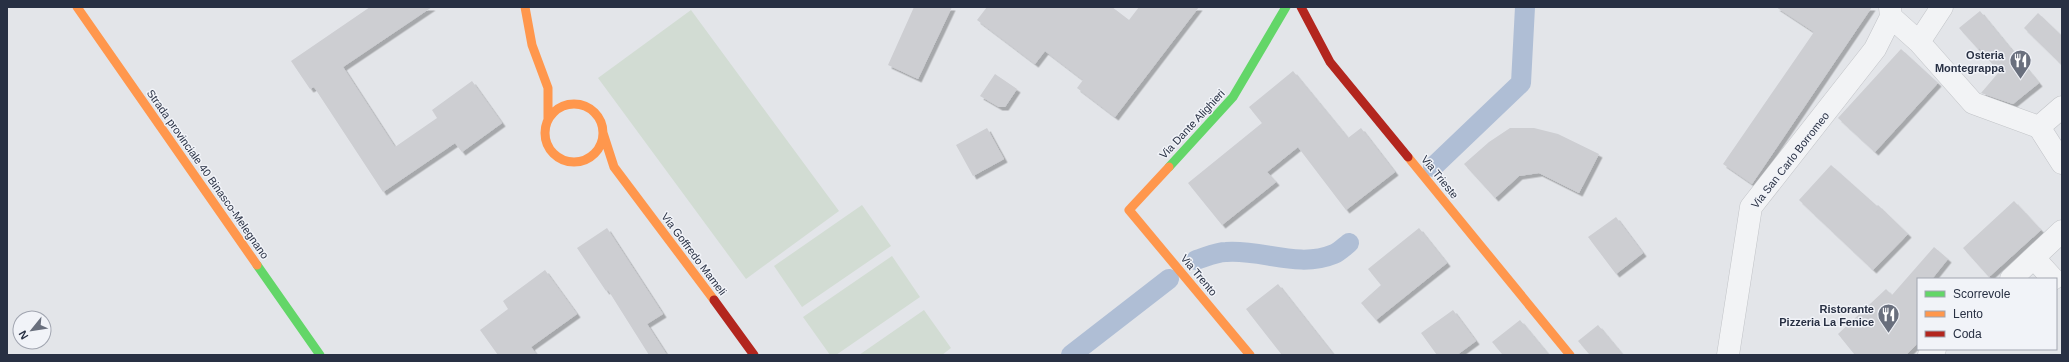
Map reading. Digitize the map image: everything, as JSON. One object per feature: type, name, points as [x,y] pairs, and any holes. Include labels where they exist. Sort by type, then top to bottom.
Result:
[{"type":"street","name":"Strada provinciale 40 Binasco-Melegnano","points":[[77,7],[320,355]]},
{"type":"street","name":"Via Dante Alighieri","points":[[1129,210],[1234,97],[1286,7]]},
{"type":"street","name":"Via Trieste","points":[[1301,7],[1330,62],[1570,355]]},
{"type":"street","points":[[1919,42],[1942,7]]},
{"type":"street","points":[[525,11],[532,45],[555,91],[545,128],[545,138],[552,152],[565,161],[581,161],[614,168]]},
{"type":"street","points":[[1891,12],[1973,103],[2039,127],[2062,163]]},
{"type":"street","name":"Via San Carlo Borromeo","points":[[1729,352],[1751,207],[1875,49],[1891,12]]},
{"type":"street","name":"Via Goffredo Mameli","points":[[555,91],[590,108],[597,115],[601,123],[614,168],[675,247],[754,355]]},
{"type":"street","points":[[548,119],[554,111],[562,106],[581,104]]},
{"type":"street","points":[[2039,127],[2062,107]]},
{"type":"street","points":[[581,161],[590,157],[597,151],[603,133]]},
{"type":"street","name":"Via Trento","points":[[1129,210],[1250,355]]},
{"type":"street","points":[[2012,278],[2062,232]]},
{"type":"street","points":[[2034,258],[2052,278]]},
{"type":"shaded area","points":[[691,10],[839,211],[746,279],[598,78]]},
{"type":"shaded area","points":[[862,205],[891,246],[802,307],[774,266]]},
{"type":"shaded area","points":[[892,256],[920,297],[836,355],[830,355],[803,317]]},
{"type":"shaded area","points":[[924,310],[951,348],[942,355],[859,355]]},
{"type":"building","points":[[370,7],[432,7],[343,67],[395,147],[437,118],[432,110],[472,81],[502,123],[462,152],[455,143],[383,192],[314,87],[310,89],[291,61]]},
{"type":"building","points":[[914,7],[952,7],[918,79],[888,65]]},
{"type":"building","points":[[987,7],[1112,7],[1129,20],[1139,7],[1199,7],[1115,117],[1077,88],[1083,80],[1045,51],[1035,64],[977,20]]},
{"type":"building","points":[[1776,7],[1872,7],[1752,184],[1723,164],[1814,32]]},
{"type":"building","points":[[1980,11],[2039,83],[2013,104],[1981,93],[1999,72],[1979,48],[1978,49],[1959,28]]},
{"type":"building","points":[[2038,13],[2062,36],[2062,65],[2024,28]]},
{"type":"building","points":[[1901,49],[1938,83],[1875,152],[1838,118]]},
{"type":"building","points":[[1293,71],[1348,138],[1361,128],[1395,172],[1346,210],[1298,147],[1267,172],[1276,182],[1222,225],[1188,183],[1262,123],[1249,107]]},
{"type":"building","points":[[995,74],[1017,89],[1005,107],[999,107],[980,96]]},
{"type":"building","points":[[987,128],[1004,159],[973,176],[956,145]]},
{"type":"building","points":[[1510,128],[1534,128],[1558,134],[1599,154],[1579,193],[1539,173],[1519,176],[1495,198],[1464,164],[1489,142]]},
{"type":"building","points":[[1831,165],[1877,206],[1878,205],[1908,234],[1873,270],[1799,200]]},
{"type":"building","points":[[2014,201],[2041,230],[1989,277],[1963,248]]},
{"type":"building","points":[[1616,217],[1643,253],[1616,274],[1588,237]]},
{"type":"building","points":[[607,228],[663,314],[647,324],[667,355],[649,355],[608,290],[606,291],[577,248]]},
{"type":"building","points":[[1419,228],[1447,263],[1376,320],[1361,303],[1381,285],[1368,269]]},
{"type":"building","points":[[1934,247],[1948,259],[1933,278],[1917,278],[1917,344],[1906,355],[1855,355],[1838,334],[1886,289],[1892,295]]},
{"type":"building","points":[[545,270],[577,314],[531,347],[537,355],[498,355],[480,330],[508,309],[503,301]]},
{"type":"building","points":[[1278,284],[1334,355],[1282,355],[1246,309]]},
{"type":"building","points":[[1453,310],[1476,341],[1457,355],[1437,355],[1421,333]]},
{"type":"building","points":[[1520,320],[1549,355],[1503,355],[1492,342]]},
{"type":"building","points":[[1598,325],[1623,355],[1590,355],[1578,341]]},
{"type":"waterway","points":[[1433,167],[1521,83],[1525,7]]},
{"type":"waterway","points":[[1196,260],[1222,252],[1253,253],[1280,258],[1307,260],[1336,253],[1349,243]]},
{"type":"waterway","points":[[1071,355],[1169,279]]},
{"type":"traffic: fast","points":[[1169,167],[1233,97],[1286,7]]},
{"type":"traffic: fast","points":[[257,265],[320,355]]},
{"type":"traffic: slow","points":[[77,7],[257,265]]},
{"type":"traffic: slow","points":[[525,7],[532,45],[548,88],[548,119]]},
{"type":"traffic: slow","points":[[568,104],[580,104],[595,112],[603,127],[603,133],[603,139],[595,154],[580,162],[568,162],[553,154],[545,139],[545,127],[553,112],[568,104]]},
{"type":"traffic: slow","points":[[603,133],[614,167],[714,300]]},
{"type":"traffic: slow","points":[[1408,157],[1570,355]]},
{"type":"traffic: slow","points":[[1169,167],[1129,210],[1250,355]]},
{"type":"traffic: jam","points":[[1301,7],[1330,62],[1408,157]]},
{"type":"traffic: jam","points":[[714,300],[754,355]]},
{"type":"place","name":"Osteria Montegrappa","points":[[2020,80]]},
{"type":"place","name":"Ristorante Pizzeria La Fenice","points":[[1889,334]]}]
